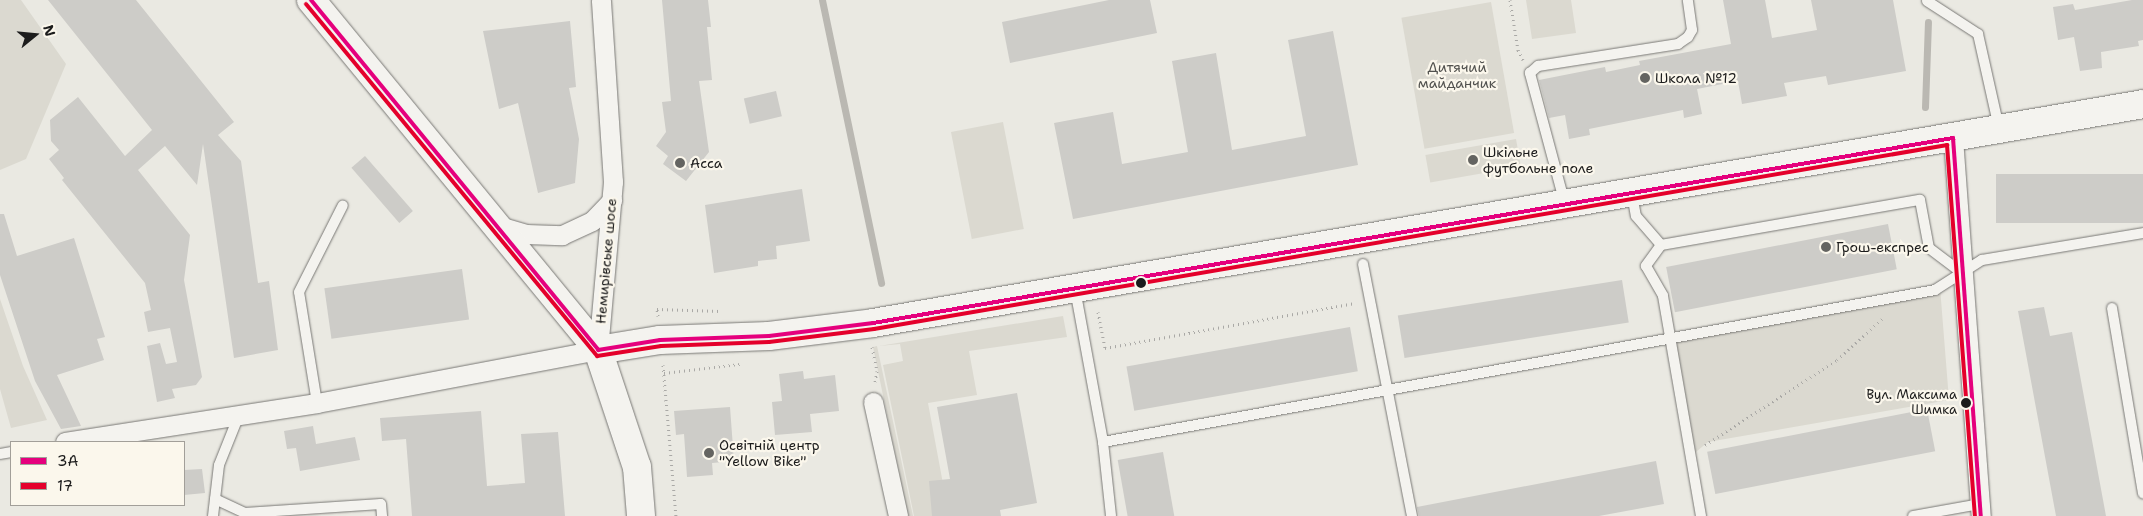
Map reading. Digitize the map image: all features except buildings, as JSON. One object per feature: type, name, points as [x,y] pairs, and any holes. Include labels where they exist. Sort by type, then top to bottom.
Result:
[{"type":"main road","points":[[319,6],[495,226],[598,350],[660,340],[769,336],[873,323],[2143,104]]},
{"type":"main road","name":"Немирівське шосе","points":[[598,350],[636,466],[641,516]]},
{"type":"street","name":"Немирівське шосе","points":[[598,350],[612,200],[600,0]]},
{"type":"street","points":[[1953,138],[1981,510]]},
{"type":"street","points":[[495,226],[526,234],[562,235],[592,221],[612,200]]},
{"type":"street","points":[[71,441],[317,403],[598,350]]},
{"type":"street","points":[[873,402],[898,516]]},
{"type":"lane","points":[[1565,205],[1530,73],[1538,66],[1678,44],[1688,37],[1692,30],[1688,0]]},
{"type":"lane","points":[[1927,1],[1978,34],[2000,129]]},
{"type":"lane","points":[[1632,192],[1636,216],[1661,244]]},
{"type":"lane","points":[[1701,516],[1663,296],[1646,266],[1661,244],[1920,200],[1929,248],[1962,273]]},
{"type":"lane","points":[[317,403],[299,292],[343,204]]},
{"type":"lane","points":[[1102,442],[1935,290],[1982,260],[2143,233]]},
{"type":"lane","points":[[1363,264],[1412,516]]},
{"type":"lane","points":[[1075,288],[1102,442],[1111,516]]},
{"type":"lane","points":[[2112,308],[2143,493]]},
{"type":"lane","points":[[212,516],[219,465],[239,415]]},
{"type":"lane","points":[[215,499],[245,513],[381,504],[382,516]]},
{"type":"lane","points":[[1913,516],[1981,510]]},
{"type":"path","points":[[1510,0],[1518,50],[1530,73]]},
{"type":"path","points":[[1691,456],[1730,426],[1837,360],[1909,294]]},
{"type":"path","points":[[1097,308],[1105,348],[1370,300]]},
{"type":"path","points":[[872,346],[877,371],[874,379]]},
{"type":"path","points":[[664,373],[676,516]]},
{"type":"green space","points":[[0,0],[21,0],[66,64],[26,159],[0,170]]},
{"type":"green space","points":[[1526,0],[1571,0],[1576,33],[1532,39]]},
{"type":"green space","name":"Дитячий майданчик","points":[[1491,2],[1514,133],[1424,149],[1401,18]]},
{"type":"green space","points":[[1003,122],[1024,229],[972,239],[951,132]]},
{"type":"green space","name":"Шкільне футбольне поле","points":[[1516,139],[1521,167],[1430,183],[1425,155]]},
{"type":"green space","points":[[1940,287],[1949,400],[1708,442],[1691,456],[1671,338]]},
{"type":"green space","points":[[0,299],[23,366],[47,420],[11,428],[0,389]]},
{"type":"green space","points":[[1063,316],[1067,337],[969,351],[977,395],[928,403],[949,516],[914,516],[883,365],[903,361],[900,344],[879,346]]},
{"type":"green space","points":[[877,346],[913,516],[908,516],[873,347]]},
{"type":"waterway","points":[[822,0],[881,283]]},
{"type":"waterway","points":[[1925,107],[1928,22]]},
{"type":"transit line","name":"3А","points":[[311,0],[598,350]]},
{"type":"transit line","name":"17","points":[[306,4],[597,356],[661,346],[769,342],[874,329],[1947,145],[1975,516]]},
{"type":"transit line","name":"3А","points":[[1953,138],[1981,516]]},
{"type":"transit line","name":"3А","points":[[598,350],[660,340],[769,336],[873,323],[1953,138]]},
{"type":"place","name":"Школа №12","points":[[1645,78]]},
{"type":"place","name":"Шкільне футбольне поле","points":[[1473,160]]},
{"type":"place","name":"Асса","points":[[680,163]]},
{"type":"place","name":"Грош-експрес","points":[[1826,247]]},
{"type":"place","name":"Вул. Максима Шимка","points":[[1966,403]]},
{"type":"place","name":"Освітній центр \"Yellow Bike\"","points":[[709,453]]}]
